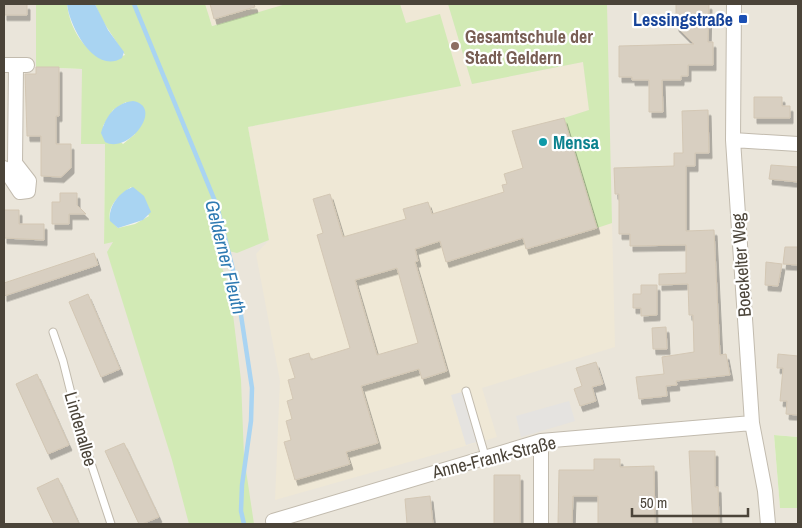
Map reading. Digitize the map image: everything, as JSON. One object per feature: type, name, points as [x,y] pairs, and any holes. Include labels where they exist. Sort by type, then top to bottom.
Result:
[{"type":"street","name":"Boeckelter Weg","points":[[734,4],[733,140],[752,423],[765,491],[768,524]]},
{"type":"street","points":[[7,165],[16,65]]},
{"type":"street","points":[[733,140],[798,144]]},
{"type":"street","name":"Anne-Frank-Straße","points":[[273,522],[485,456],[541,441],[752,423]]},
{"type":"street","points":[[541,441],[541,524]]},
{"type":"lane","name":"Lindenallee","points":[[53,332],[82,434],[111,524]]},
{"type":"lane","points":[[466,391],[485,456]]},
{"type":"shaded area","points":[[4,4],[36,4],[36,67],[82,69],[82,144],[105,144],[104,243],[114,241],[269,240],[248,127],[461,85],[457,72],[142,4],[798,4],[798,437],[774,435],[780,507],[798,508],[798,524],[4,524]]},
{"type":"shaded area","points":[[205,4],[286,4],[212,26]]},
{"type":"shaded area","points":[[400,4],[448,4],[472,84],[583,62],[589,110],[564,118],[597,227],[612,223],[615,347],[482,388],[497,437],[275,500],[280,381],[256,254],[269,240],[248,127],[461,86],[406,23]]},
{"type":"shaded area","points":[[466,391],[481,441],[466,445],[451,395]]},
{"type":"shaded area","points":[[569,401],[575,421],[521,437],[516,416]]},
{"type":"green space","points":[[36,4],[67,4],[71,22],[79,38],[91,51],[107,61],[125,55],[102,20],[95,4],[205,4],[212,26],[286,4],[400,4],[406,23],[440,14],[461,86],[248,127],[269,240],[237,253],[215,248],[230,290],[241,380],[244,457],[254,524],[189,524],[172,460],[107,252],[113,242],[104,244],[105,144],[81,144],[82,69],[36,67]],"holes":[[[126,102],[135,134],[123,144],[103,126],[113,110]],[[131,187],[149,216],[135,224],[118,228],[110,220],[110,210],[118,197]]]},
{"type":"green space","points":[[448,4],[607,4],[612,223],[597,228],[564,118],[589,110],[583,62],[472,84]]},
{"type":"green space","points":[[774,435],[798,437],[798,508],[780,508]]},
{"type":"water","points":[[67,4],[95,4],[108,30],[124,52],[122,58],[112,61],[102,60],[93,54],[72,24]]},
{"type":"water","points":[[133,101],[142,105],[145,112],[140,129],[124,142],[114,144],[105,142],[101,133],[112,111],[121,104]]},
{"type":"water","points":[[133,187],[144,196],[151,212],[143,220],[118,228],[110,221],[111,210],[119,196]]},
{"type":"building","points":[[4,4],[27,4],[27,15],[4,15]]},
{"type":"building","points":[[210,4],[254,4],[255,7],[214,19]]},
{"type":"building","points":[[676,4],[709,4],[708,42],[713,42],[713,65],[688,65],[688,76],[681,76],[681,80],[662,80],[663,112],[649,112],[649,80],[632,80],[632,77],[619,77],[619,46],[694,44],[676,26]]},
{"type":"building","points":[[36,67],[59,67],[59,116],[56,116],[56,144],[71,144],[71,168],[61,177],[41,176],[41,136],[27,136],[25,74],[36,74]]},
{"type":"building","points":[[754,97],[782,97],[782,106],[790,106],[790,118],[754,118]]},
{"type":"building","points":[[708,110],[709,153],[695,153],[695,166],[686,166],[686,231],[714,230],[720,355],[726,354],[730,375],[676,381],[677,385],[666,386],[667,396],[639,399],[636,377],[664,374],[662,357],[694,352],[693,315],[689,315],[688,284],[659,285],[659,274],[686,273],[686,245],[630,246],[630,234],[619,234],[619,194],[615,194],[614,168],[674,166],[674,153],[683,153],[682,111]]},
{"type":"building","points":[[564,118],[597,228],[526,249],[523,238],[446,262],[440,241],[415,249],[418,261],[415,262],[447,371],[422,379],[419,369],[361,386],[378,443],[346,452],[350,464],[295,480],[284,442],[291,440],[286,421],[292,419],[287,401],[293,399],[288,380],[295,378],[289,359],[309,353],[311,360],[350,348],[317,235],[323,233],[313,199],[330,194],[343,237],[406,219],[403,209],[428,202],[432,214],[504,192],[502,185],[507,184],[504,174],[523,168],[512,131]],"holes":[[[397,268],[418,343],[377,355],[355,280]]]},
{"type":"building","points":[[771,165],[798,167],[798,182],[769,179]]},
{"type":"building","points":[[60,193],[77,193],[77,205],[86,214],[69,214],[69,224],[52,224],[52,202],[60,202]]},
{"type":"building","points":[[4,210],[19,210],[19,224],[44,224],[44,240],[4,238]]},
{"type":"building","points":[[785,247],[798,247],[798,265],[783,264]]},
{"type":"building","points":[[94,253],[98,265],[4,296],[4,283]]},
{"type":"building","points":[[766,262],[782,264],[778,286],[765,285]]},
{"type":"building","points":[[641,285],[657,285],[657,315],[641,316],[641,308],[633,308],[633,294],[641,294]]},
{"type":"building","points":[[88,294],[120,369],[101,377],[69,302]]},
{"type":"building","points":[[666,327],[667,349],[653,349],[652,328]]},
{"type":"building","points":[[778,354],[798,356],[798,415],[786,414],[787,401],[780,401],[783,368],[777,368]]},
{"type":"building","points":[[596,362],[603,384],[592,387],[596,401],[580,406],[574,389],[582,386],[576,368]]},
{"type":"building","points":[[37,374],[69,445],[48,454],[16,384]]},
{"type":"building","points":[[124,443],[159,517],[142,524],[139,524],[105,451]]},
{"type":"building","points":[[689,451],[715,451],[715,487],[718,487],[719,524],[693,524]]},
{"type":"building","points":[[594,459],[620,459],[620,467],[654,466],[655,524],[598,524],[598,496],[573,496],[572,524],[558,524],[559,470],[594,470]]},
{"type":"building","points":[[494,475],[520,475],[520,524],[494,524]]},
{"type":"building","points":[[58,478],[79,524],[54,524],[37,488]]},
{"type":"building","points":[[430,496],[433,524],[407,524],[405,499]]},
{"type":"waterway","name":"Gelderner Fleuth","points":[[134,4],[217,206],[236,282],[252,388],[251,421],[242,485],[241,511],[244,524]]},
{"type":"place","name":"Lessingstraße","points":[[743,19]]},
{"type":"place","name":"Gesamtschule der Stadt Geldern","points":[[455,46]]},
{"type":"place","name":"Mensa","points":[[543,142]]}]
